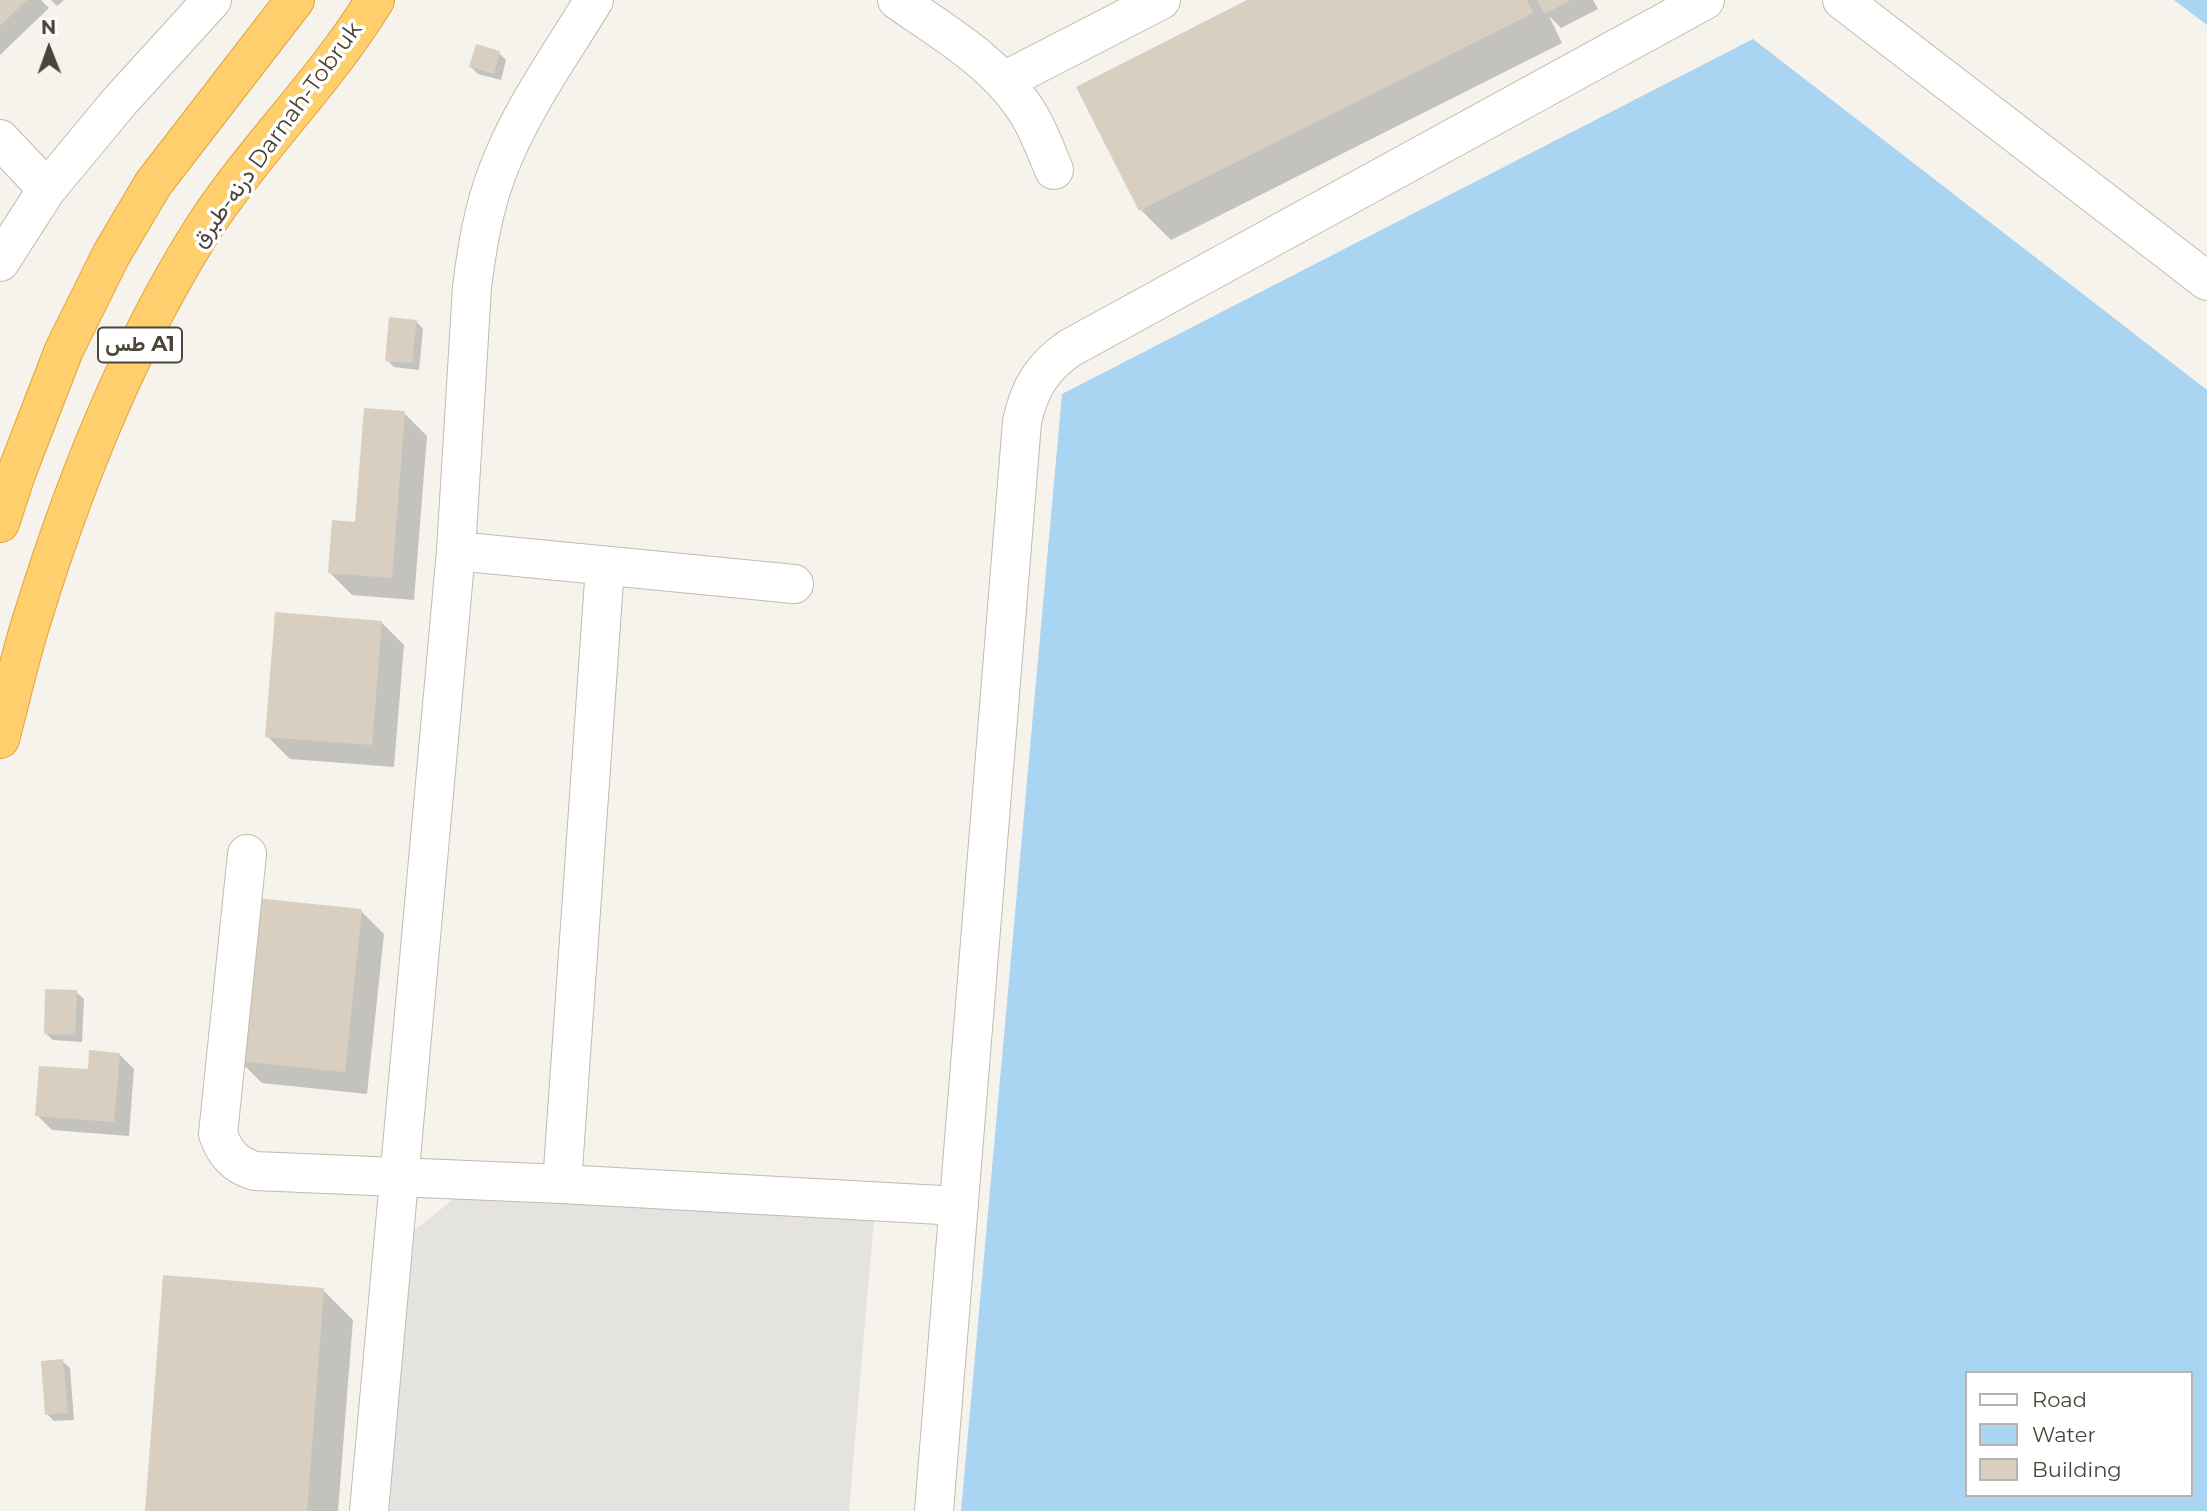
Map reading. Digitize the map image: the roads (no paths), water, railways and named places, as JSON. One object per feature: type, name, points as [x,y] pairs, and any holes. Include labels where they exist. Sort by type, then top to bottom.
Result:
[{"type":"highway","name":"طس A1","points":[[0,523],[64,350],[111,255],[153,184],[295,0]]},
{"type":"highway","name":"درنه-طبرق Darnah-Tobruk","points":[[0,739],[32,618],[71,500],[123,379],[167,291],[250,163],[327,70],[375,0]]},
{"type":"street","points":[[0,262],[47,189],[120,102],[212,0]]},
{"type":"street","points":[[369,1511],[456,551],[471,287],[485,210],[512,137],[594,0]]},
{"type":"street","points":[[897,0],[977,56],[1003,80],[1025,108],[1054,170]]},
{"type":"street","points":[[1003,80],[1161,0]]},
{"type":"street","points":[[934,1511],[1022,422],[1033,385],[1050,364],[1070,348],[1705,0]]},
{"type":"street","points":[[1842,0],[2207,281]]},
{"type":"street","points":[[0,139],[47,189]]},
{"type":"street","points":[[456,551],[794,584]]},
{"type":"street","points":[[562,1184],[605,566]]},
{"type":"street","points":[[247,854],[218,1134],[223,1148],[237,1163],[255,1171],[562,1184],[959,1206]]},
{"type":"water","points":[[2174,0],[2207,0],[2207,25]]},
{"type":"water","points":[[1753,39],[2207,390],[2207,1511],[961,1511],[1062,394]]}]
